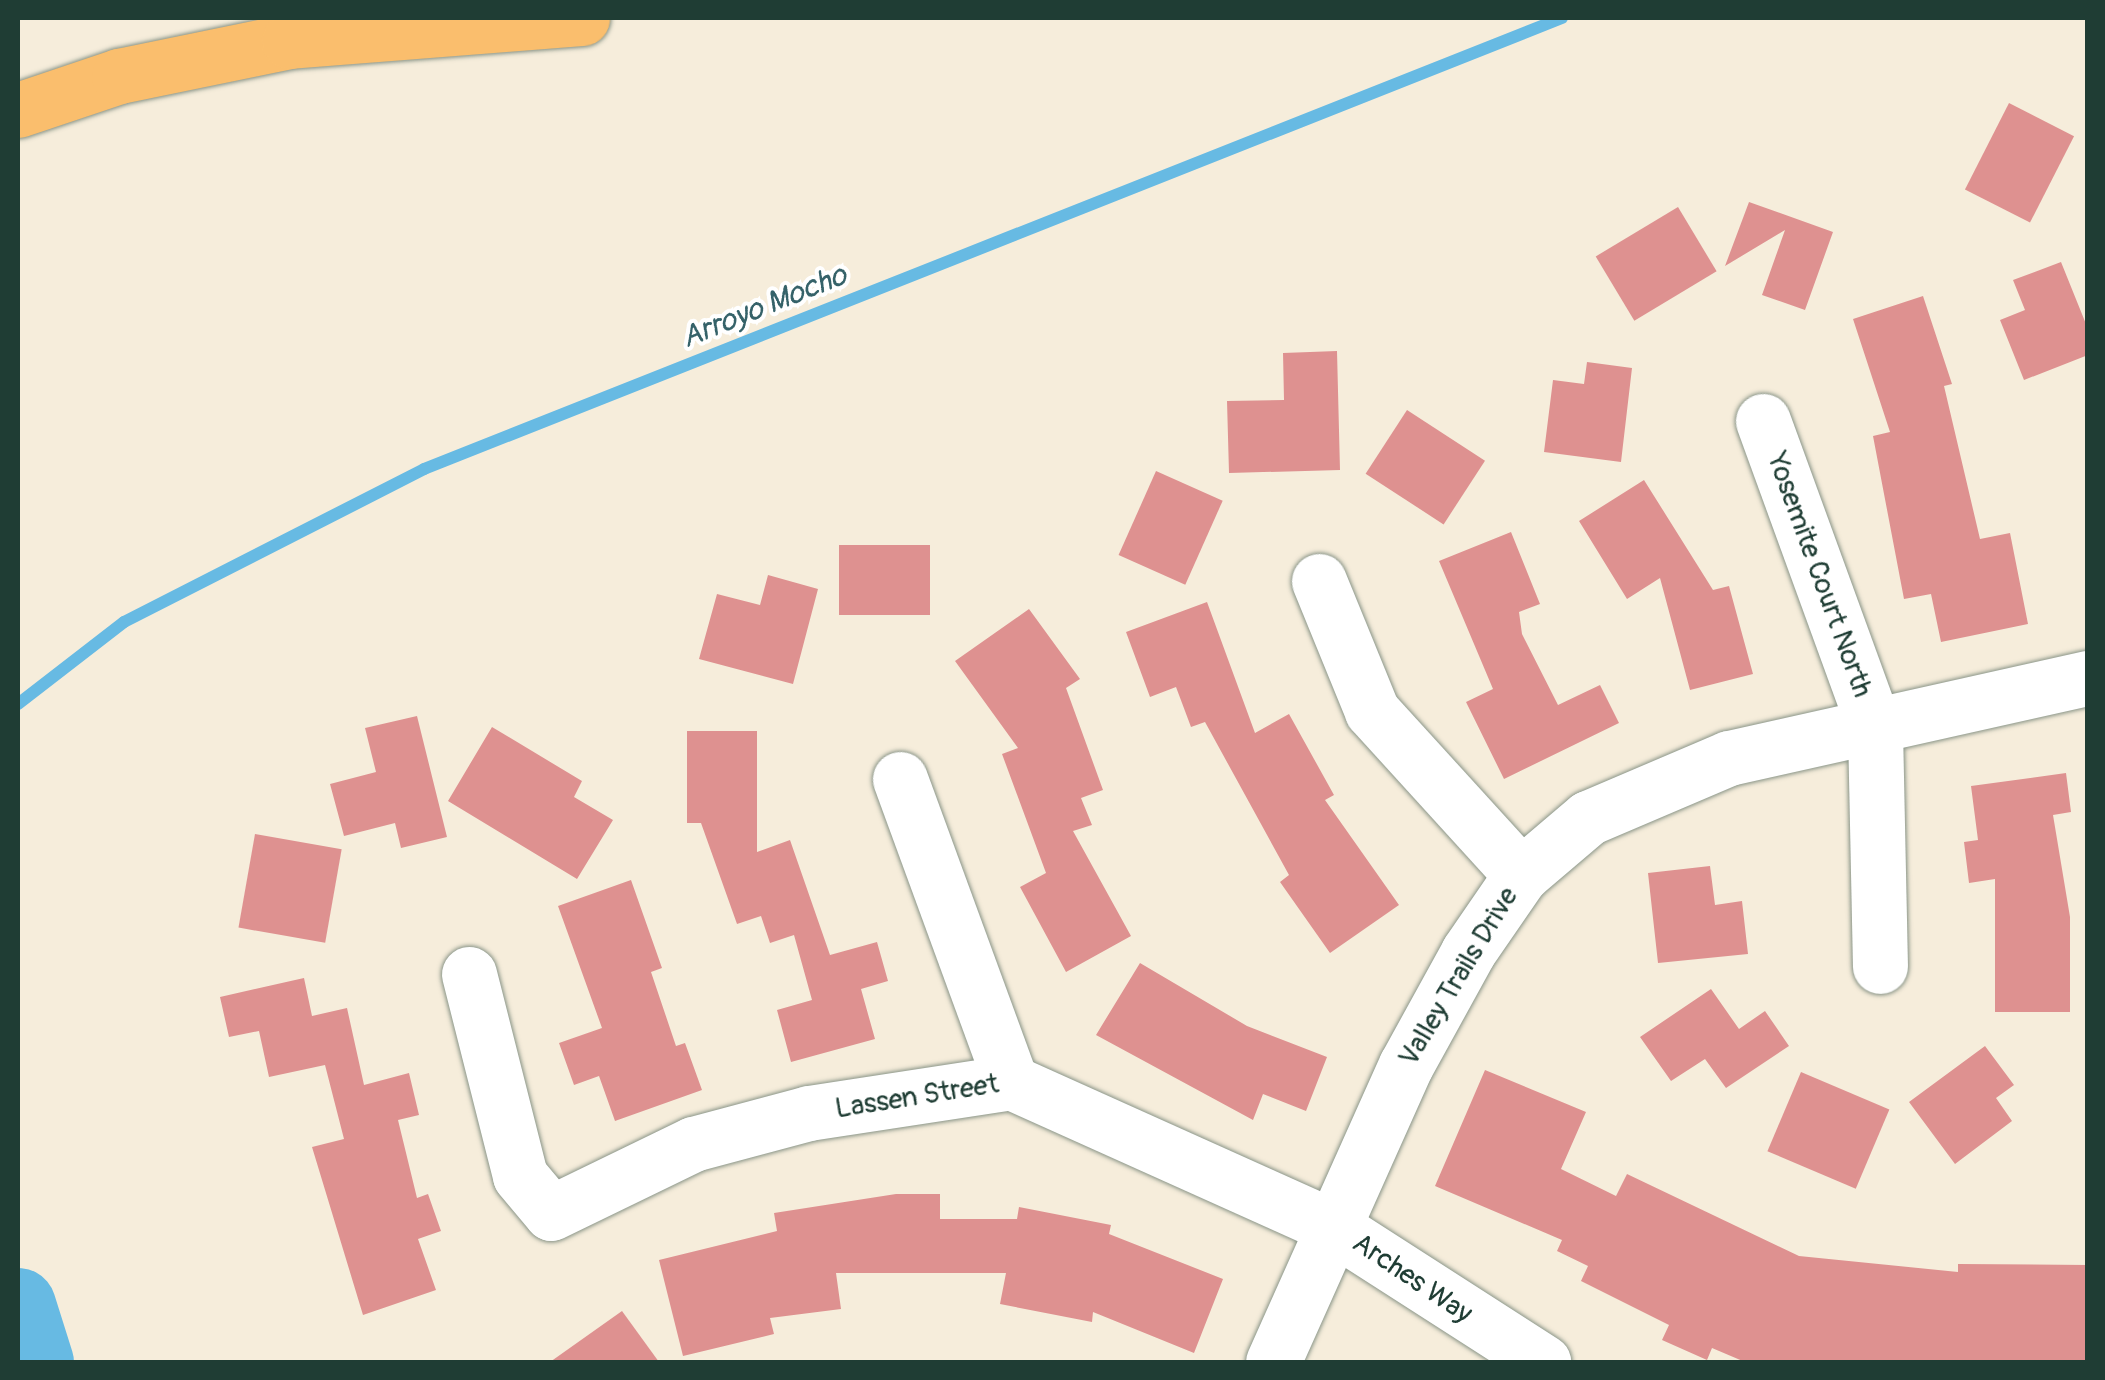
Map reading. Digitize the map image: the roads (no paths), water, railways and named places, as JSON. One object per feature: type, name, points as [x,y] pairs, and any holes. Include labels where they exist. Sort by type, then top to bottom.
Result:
[{"type":"main road","points":[[18,110],[119,76],[289,41],[582,18]]},
{"type":"street","name":"Yosemite Court North","points":[[1762,421],[1875,729],[1880,966]]},
{"type":"street","points":[[1320,581],[1372,712],[1520,875]]},
{"type":"street","name":"Valley Trails Drive","points":[[1273,1362],[1406,1066],[1520,875],[1588,818],[1649,786],[1729,758],[1875,729],[2088,678]]},
{"type":"street","points":[[900,779],[1011,1082]]},
{"type":"street","name":"Lassen Street","points":[[470,974],[520,1176],[551,1213],[693,1144],[809,1114],[1011,1082],[1333,1226]]},
{"type":"street","name":"Arches Way","points":[[1333,1226],[1543,1362]]},
{"type":"waterway","name":"Arroyo Mocho","points":[[18,704],[124,622],[424,469],[1562,18]]},
{"type":"waterway","points":[[18,1305],[36,1362]]}]
